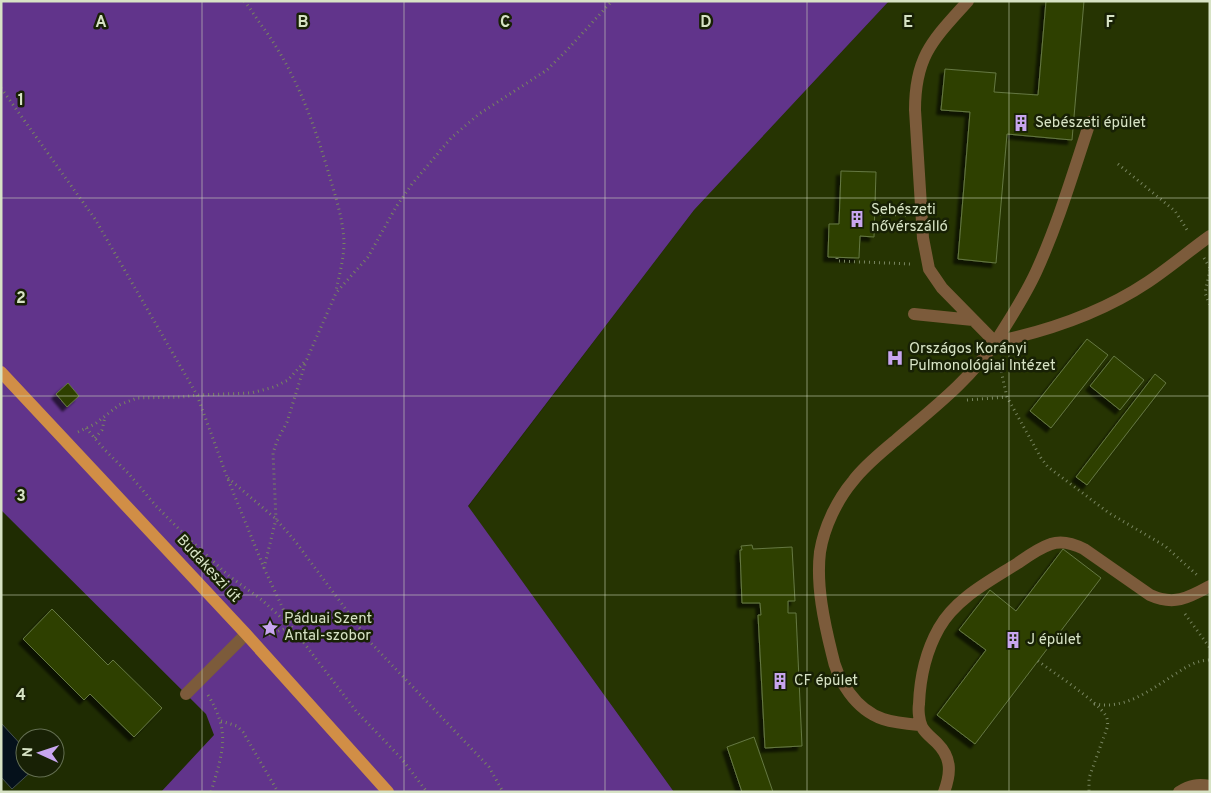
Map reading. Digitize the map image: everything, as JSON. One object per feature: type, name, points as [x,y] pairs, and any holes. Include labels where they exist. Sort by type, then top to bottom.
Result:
[{"type":"main road","name":"Budakeszi út","points":[[1,372],[246,634],[388,792]]},
{"type":"lane","points":[[968,1],[940,32],[926,53],[919,70],[915,89],[923,238],[929,269],[942,288],[994,342]]},
{"type":"lane","points":[[920,725],[901,724],[881,719],[862,706],[844,687],[834,662],[826,630],[820,581],[820,554],[824,536],[833,513],[852,481],[868,464],[962,382],[994,342],[1035,274],[1068,190],[1090,122]]},
{"type":"lane","points":[[994,342],[1027,336],[1122,297],[1149,282],[1210,236]]},
{"type":"lane","points":[[914,314],[973,320]]},
{"type":"lane","points":[[944,792],[950,773],[949,763],[946,754],[920,725],[918,706],[928,652],[940,626],[968,596],[1039,550],[1052,544],[1073,544],[1084,549],[1150,595],[1159,599],[1184,599],[1206,583]]},
{"type":"lane","points":[[186,694],[246,634]]},
{"type":"lane","points":[[1179,792],[1188,786],[1198,784],[1210,786]]},
{"type":"path","points":[[244,1],[279,49],[304,102],[323,154],[339,207],[343,251],[336,293],[307,359],[287,422],[274,452],[276,519],[264,568]]},
{"type":"path","points":[[336,293],[368,257],[396,207],[412,184],[451,138],[479,114],[547,70],[612,1]]},
{"type":"path","points":[[1,88],[95,219],[197,395],[227,477],[264,568],[291,626]]},
{"type":"path","points":[[1118,164],[1175,211],[1210,269],[1205,293],[1210,305]]},
{"type":"path","points":[[875,214],[901,215]]},
{"type":"path","points":[[837,258],[837,261],[909,264]]},
{"type":"path","points":[[994,342],[1007,397],[1048,467],[1109,513],[1165,546],[1206,583]]},
{"type":"path","points":[[307,359],[288,380],[274,387],[251,392],[197,395],[182,398],[137,398],[119,405],[95,424],[86,428],[156,506],[188,538],[229,576],[262,600],[291,626],[356,711],[401,758],[427,792]]},
{"type":"path","points":[[942,401],[1007,397]]},
{"type":"path","points":[[94,438],[102,430],[106,415]]},
{"type":"path","points":[[227,477],[276,519],[295,541],[371,643],[490,767],[503,792]]},
{"type":"path","points":[[1175,600],[1210,648]]},
{"type":"path","points":[[1093,703],[1103,705],[1126,702],[1196,662],[1210,660]]},
{"type":"path","points":[[1038,661],[1093,703],[1106,716],[1107,728],[1089,778],[1088,792]]},
{"type":"path","points":[[199,681],[221,721],[223,735],[212,792]]},
{"type":"path","points":[[221,721],[237,726],[243,732],[278,792]]},
{"type":"shaded area","points":[[1,1],[889,1],[694,210],[468,506],[674,792],[161,792],[214,735],[206,714],[1,510]]},
{"type":"shaded area","name":"Országos Korányi Pulmonológiai Intézet","points":[[889,1],[1210,1],[1210,792],[674,792],[468,507],[694,210]]},
{"type":"shaded area","points":[[1,723],[15,738],[15,778],[24,778],[12,789],[1,777]]},
{"type":"building","name":"Sebészeti épület","points":[[1046,1],[1084,1],[1072,140],[1007,134],[996,263],[958,259],[970,112],[941,110],[945,69],[996,73],[994,92],[1038,95]]},
{"type":"building","name":"Sebészeti nővérszálló","points":[[841,171],[876,172],[874,237],[860,236],[859,258],[828,257],[829,224],[839,224]]},
{"type":"building","points":[[1087,339],[1108,355],[1051,428],[1030,411]]},
{"type":"building","points":[[1114,356],[1144,380],[1120,410],[1090,386]]},
{"type":"building","points":[[1155,374],[1166,383],[1087,485],[1076,477]]},
{"type":"building","points":[[68,383],[79,396],[67,407],[56,394]]},
{"type":"building","name":"CF épület","points":[[752,545],[753,549],[792,547],[795,601],[788,601],[788,613],[796,613],[802,746],[765,748],[758,615],[761,615],[760,603],[742,603],[740,550],[742,550],[741,546]]},
{"type":"building","name":"J épület","points":[[1063,549],[1101,578],[975,744],[937,715],[986,650],[959,630],[990,590],[1016,611]]},
{"type":"building","points":[[52,609],[108,665],[113,660],[162,708],[134,737],[90,694],[84,700],[23,639]]},
{"type":"building","points":[[754,737],[773,792],[742,792],[727,747]]},
{"type":"place","name":"Sebészeti épület","points":[[1021,123]]},
{"type":"place","name":"Sebészeti nővérszálló","points":[[857,219]]},
{"type":"place","name":"Országos Korányi Pulmonológiai Intézet","points":[[895,358]]},
{"type":"place","name":"Páduai Szent Antal-szobor","points":[[270,628]]},
{"type":"place","name":"J épület","points":[[1013,640]]},
{"type":"place","name":"CF épület","points":[[780,681]]}]
